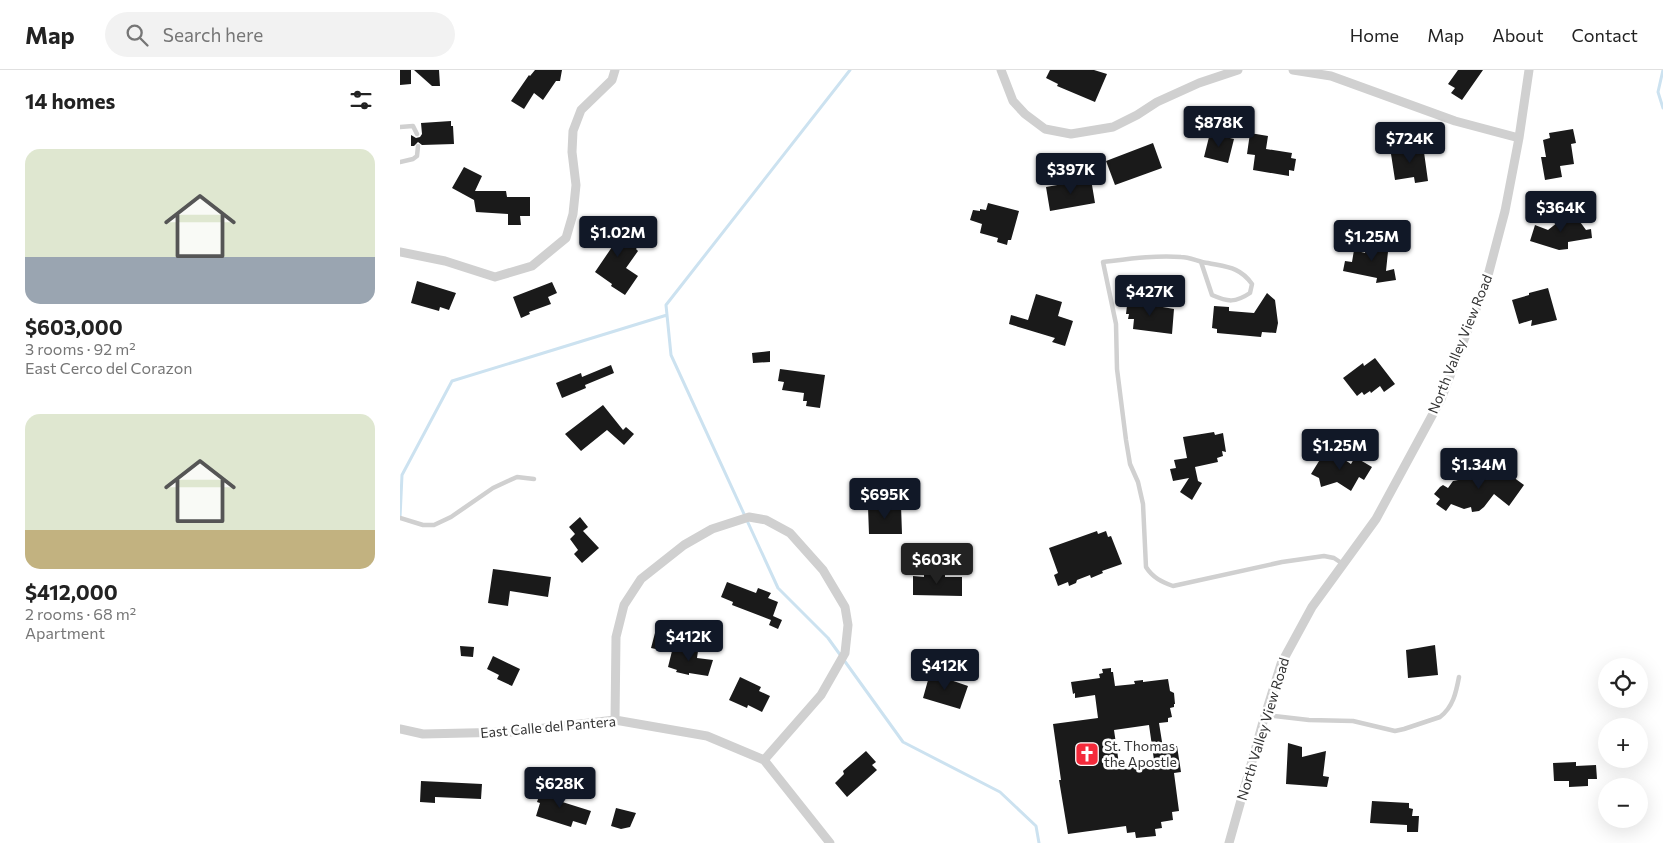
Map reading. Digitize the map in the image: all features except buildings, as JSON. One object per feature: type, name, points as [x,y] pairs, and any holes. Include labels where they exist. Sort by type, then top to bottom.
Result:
[{"type":"street","points":[[400,252],[445,261],[495,277],[532,266],[566,238],[573,214],[576,185],[572,152],[573,131],[581,110],[612,80],[615,70]]},
{"type":"street","points":[[1001,70],[1013,101],[1025,114],[1045,129],[1071,134],[1113,127],[1157,102],[1199,83],[1238,70]]},
{"type":"street","points":[[1293,70],[1331,76],[1455,121],[1519,138]]},
{"type":"street","name":"North Valley View Road","points":[[1229,843],[1281,664],[1312,607],[1376,519],[1441,399],[1486,283],[1505,212],[1529,70]]},
{"type":"street","points":[[615,720],[616,637],[624,605],[641,578],[684,545],[712,529],[749,518],[766,520],[790,533],[823,570],[845,607],[848,625],[845,652],[821,695],[764,760]]},
{"type":"street","name":"East Calle del Pantera","points":[[400,729],[423,734],[510,732],[615,720],[708,736],[764,760],[830,843]]},
{"type":"lane","points":[[400,127],[413,126],[417,134]]},
{"type":"lane","points":[[400,162],[417,156],[418,146]]},
{"type":"lane","points":[[1201,262],[1212,295],[1226,301],[1240,300],[1250,293],[1252,284],[1247,277],[1234,268],[1183,257],[1156,257],[1102,262],[1116,324],[1117,369],[1130,464],[1138,482],[1143,504],[1146,567],[1160,581],[1174,586],[1282,562],[1324,556],[1334,558],[1343,564]]},
{"type":"lane","points":[[400,518],[423,525],[434,525],[451,517],[500,484],[517,477],[534,479]]},
{"type":"lane","points":[[1265,715],[1309,720],[1353,721],[1399,730],[1444,714],[1454,701],[1459,677]]},
{"type":"waterway","points":[[850,70],[666,305],[671,355],[778,588],[828,638],[903,742],[1000,792],[1036,826],[1039,843]]},
{"type":"waterway","points":[[1663,70],[1658,92],[1663,108]]},
{"type":"waterway","points":[[400,518],[402,475],[452,381],[667,315]]},
{"type":"place","name":"St. Thomas the Apostle","points":[[1087,754]]}]
